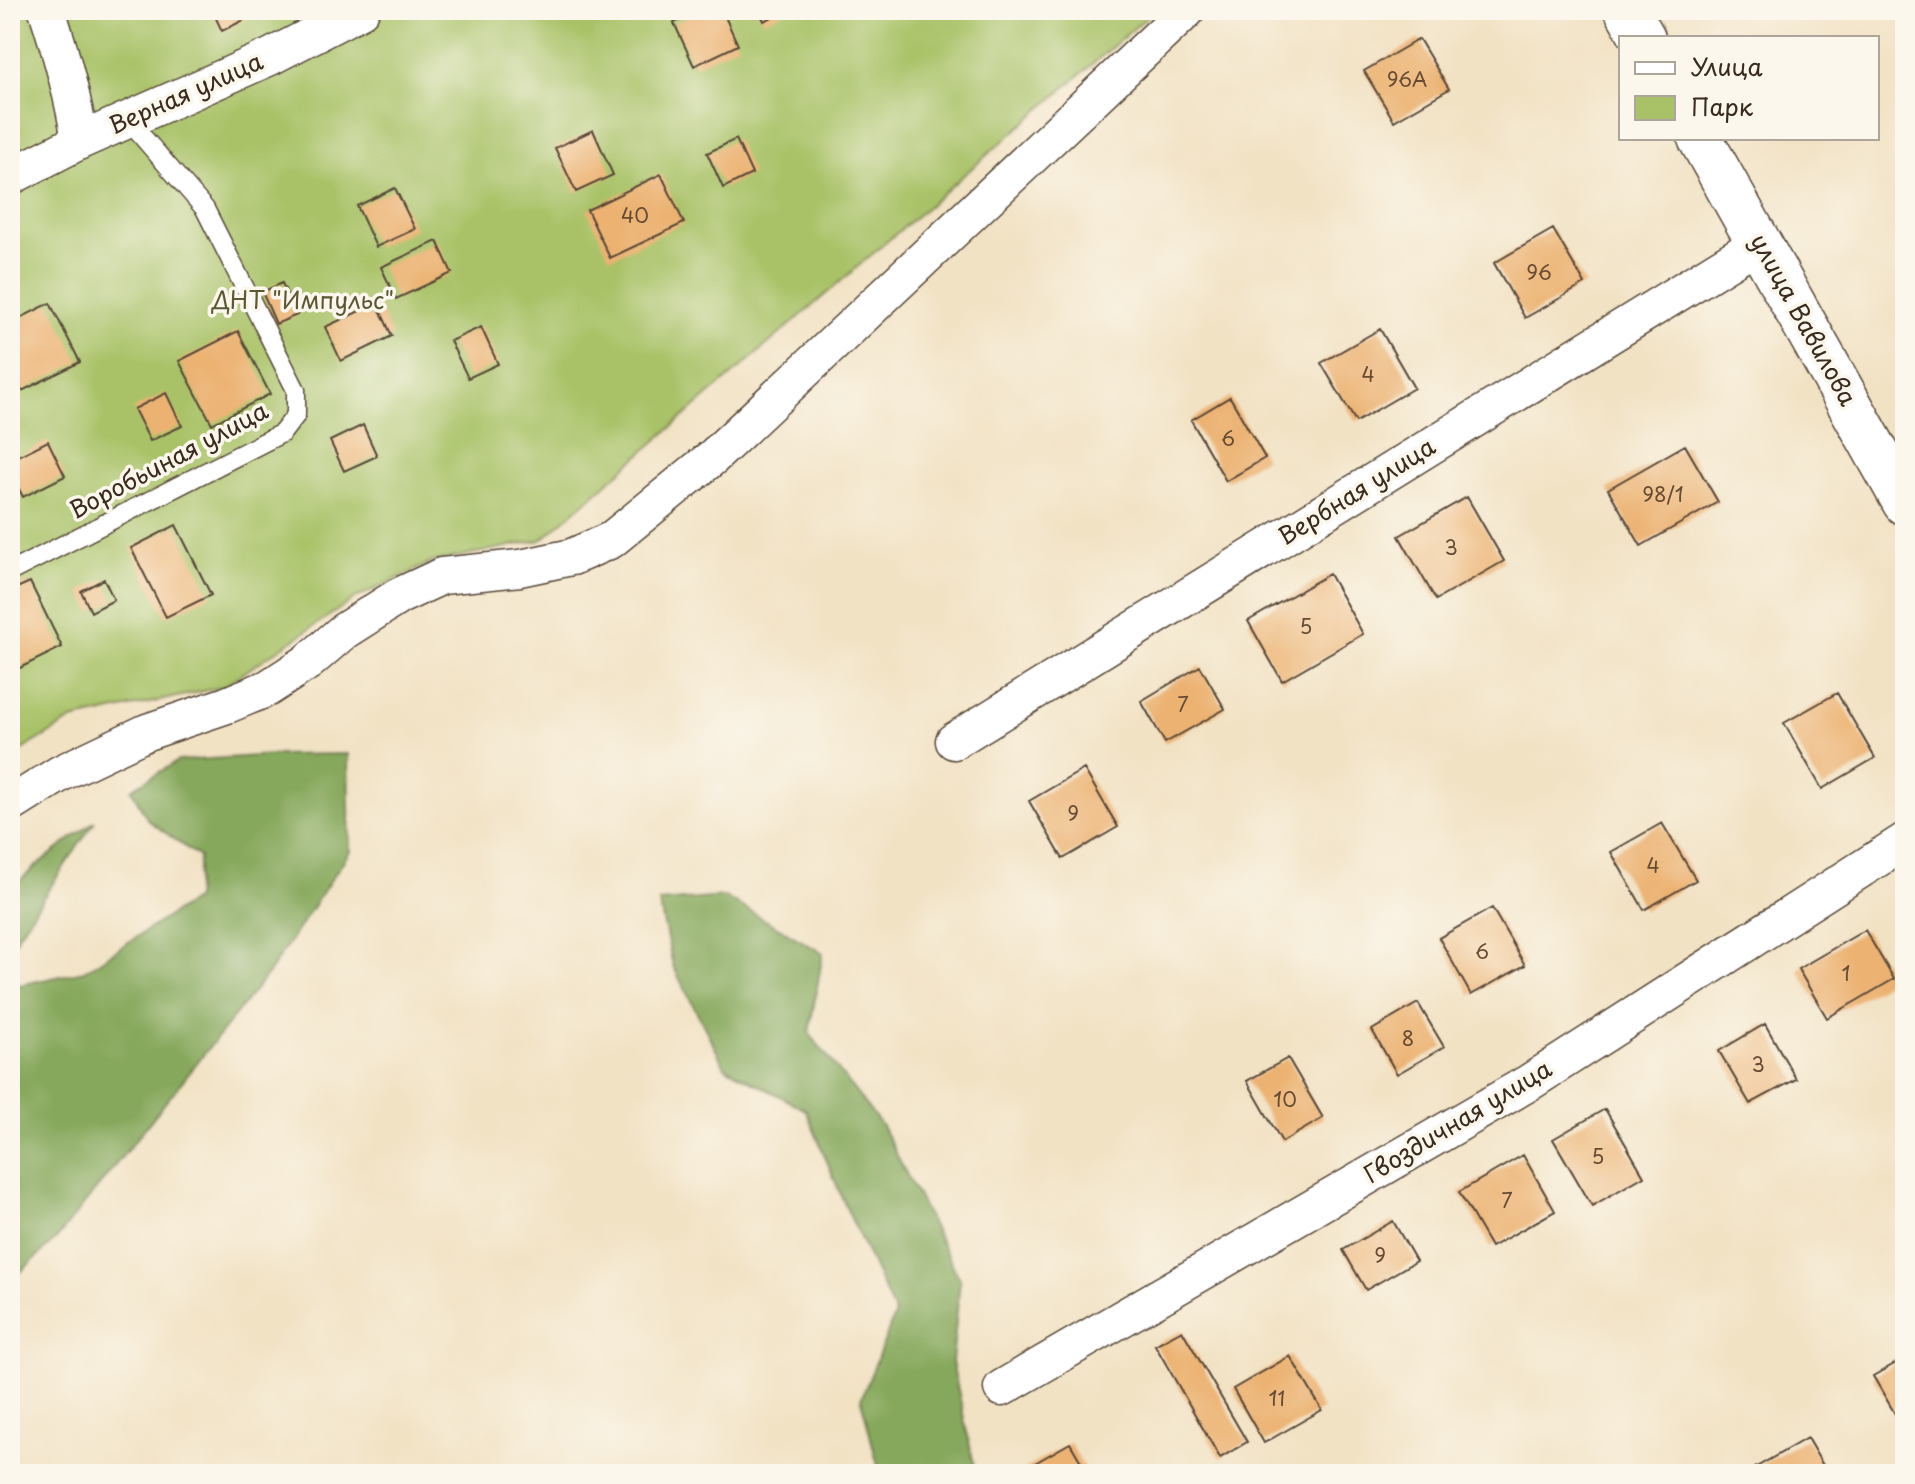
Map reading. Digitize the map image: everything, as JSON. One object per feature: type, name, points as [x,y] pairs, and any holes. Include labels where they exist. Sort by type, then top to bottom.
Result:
[{"type":"street","points":[[47,10],[65,63],[80,141]]},
{"type":"street","name":"Верная улица","points":[[10,177],[80,141],[270,57],[361,10]]},
{"type":"street","points":[[10,805],[61,773],[147,732],[268,688],[308,662],[344,631],[399,596],[442,576],[520,568],[572,557],[611,540],[713,457],[1187,10]]},
{"type":"street","points":[[1627,10],[1642,36]]},
{"type":"street","name":"улица Вавилова","points":[[1701,140],[1905,503]]},
{"type":"street","name":"Вербная улица","points":[[954,741],[1759,243]]},
{"type":"street","name":"Гвоздичная улица","points":[[1002,1388],[1530,1082],[1905,841]]},
{"type":"lane","name":"Воробьиная улица","points":[[10,572],[282,433],[296,415],[296,390],[205,209],[128,120]]},
{"type":"green space","name":"ДНТ \"Импульс\"","points":[[10,10],[1155,10],[541,540],[432,562],[356,598],[222,687],[72,720],[10,757]]},
{"type":"green space","points":[[348,754],[350,851],[270,971],[58,1237],[10,1282],[10,987],[84,971],[195,899],[199,857],[148,820],[131,789],[178,761]]},
{"type":"green space","points":[[95,821],[20,932],[10,952],[10,890]]},
{"type":"green space","points":[[725,897],[823,953],[809,1033],[882,1126],[960,1280],[952,1362],[976,1474],[880,1474],[861,1399],[895,1314],[806,1110],[725,1067],[673,966],[659,902]]},
{"type":"building","points":[[212,10],[264,10],[222,31]]},
{"type":"building","points":[[702,10],[722,10],[738,45],[694,66],[674,23]]},
{"type":"building","points":[[759,10],[788,10],[764,21]]},
{"type":"building","points":[[1419,39],[1449,89],[1394,121],[1364,71]]},
{"type":"building","points":[[593,130],[613,175],[576,192],[555,148]]},
{"type":"building","points":[[736,139],[752,174],[723,188],[707,153]]},
{"type":"building","points":[[661,174],[684,223],[610,258],[587,210]]},
{"type":"building","points":[[395,188],[415,229],[376,247],[357,206]]},
{"type":"building","points":[[1553,229],[1585,284],[1525,318],[1494,263]]},
{"type":"building","points":[[437,241],[452,273],[396,299],[381,267]]},
{"type":"building","points":[[282,283],[297,315],[276,324],[262,292]]},
{"type":"building","points":[[50,303],[80,362],[10,397],[10,323]]},
{"type":"building","points":[[377,303],[392,336],[341,361],[325,327]]},
{"type":"building","points":[[481,327],[498,364],[468,378],[450,341]]},
{"type":"building","points":[[1380,329],[1414,388],[1356,422],[1321,363]]},
{"type":"building","points":[[238,331],[270,394],[212,424],[179,361]]},
{"type":"building","points":[[166,393],[182,426],[150,441],[134,409]]},
{"type":"building","points":[[1230,397],[1265,458],[1226,481],[1191,420]]},
{"type":"building","points":[[363,425],[377,456],[344,471],[330,441]]},
{"type":"building","points":[[48,441],[65,476],[23,497],[10,471],[10,460]]},
{"type":"building","points":[[1685,445],[1718,502],[1641,546],[1608,489]]},
{"type":"building","points":[[1467,497],[1504,561],[1436,600],[1399,536]]},
{"type":"building","points":[[176,525],[211,595],[166,617],[131,548]]},
{"type":"building","points":[[1329,574],[1363,634],[1282,681],[1248,621]]},
{"type":"building","points":[[104,579],[114,600],[91,612],[81,591]]},
{"type":"building","points":[[30,582],[62,647],[14,671],[10,663],[10,591]]},
{"type":"building","points":[[1200,666],[1225,709],[1165,743],[1141,701]]},
{"type":"building","points":[[1837,693],[1875,758],[1822,789],[1784,723]]},
{"type":"building","points":[[1084,769],[1118,827],[1063,859],[1029,801]]},
{"type":"building","points":[[1662,823],[1696,880],[1644,910],[1611,852]]},
{"type":"building","points":[[1492,908],[1525,965],[1471,995],[1439,938]]},
{"type":"building","points":[[1865,930],[1894,979],[1827,1018],[1798,969]]},
{"type":"building","points":[[1418,1003],[1444,1047],[1397,1074],[1372,1030]]},
{"type":"building","points":[[1765,1024],[1796,1079],[1750,1104],[1719,1051]]},
{"type":"building","points":[[1288,1058],[1323,1118],[1282,1142],[1247,1081]]},
{"type":"building","points":[[1605,1109],[1644,1176],[1592,1206],[1553,1139]]},
{"type":"building","points":[[1523,1155],[1555,1211],[1491,1247],[1459,1192]]},
{"type":"building","points":[[1393,1221],[1416,1261],[1366,1290],[1343,1250]]},
{"type":"building","points":[[1182,1330],[1247,1442],[1220,1458],[1155,1345]]},
{"type":"building","points":[[1290,1356],[1322,1410],[1264,1443],[1233,1389]]},
{"type":"building","points":[[1905,1358],[1905,1431],[1873,1376]]},
{"type":"building","points":[[1807,1438],[1828,1474],[1756,1474],[1753,1469]]},
{"type":"building","points":[[1070,1443],[1088,1474],[1023,1474],[1021,1471]]}]
